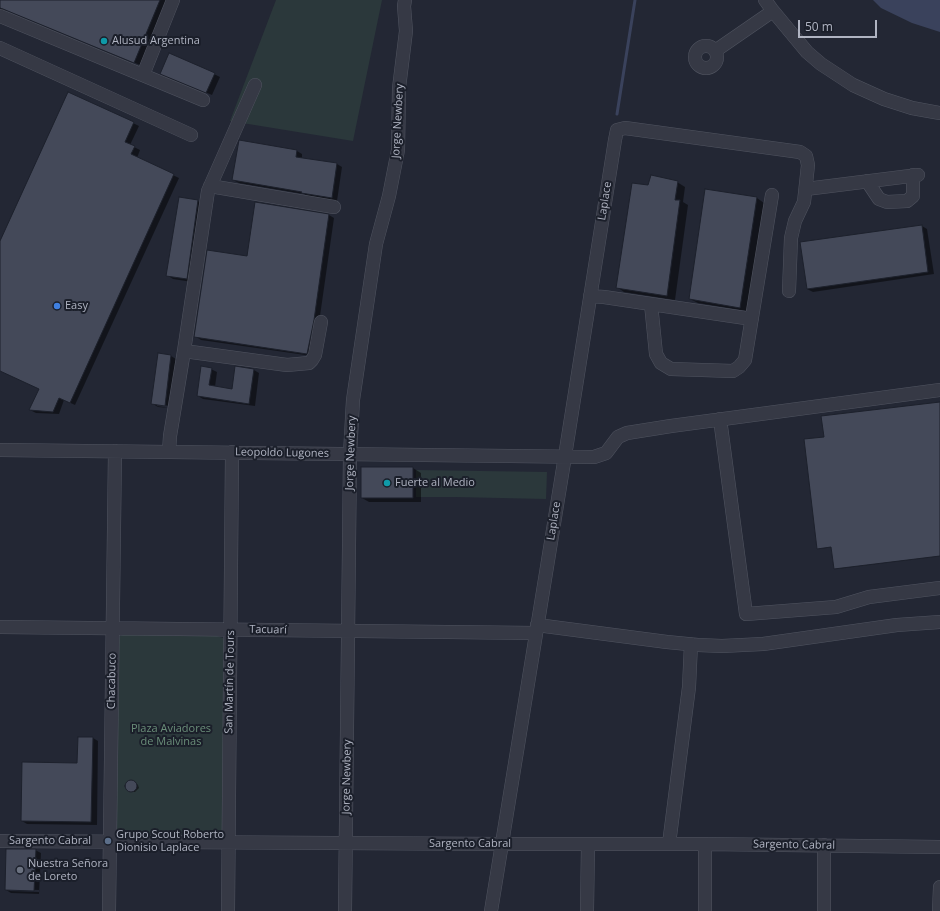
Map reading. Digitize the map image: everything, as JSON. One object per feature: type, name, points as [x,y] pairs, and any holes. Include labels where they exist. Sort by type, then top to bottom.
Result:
[{"type":"street","points":[[143,75],[172,0]]},
{"type":"street","name":"Jorge Newbery","points":[[345,911],[350,454],[353,400],[376,244],[389,196],[398,150],[399,88],[406,31],[405,0]]},
{"type":"street","points":[[766,0],[773,11],[807,52],[821,64],[853,85],[884,99],[912,108],[940,113]]},
{"type":"street","points":[[715,51],[773,11]]},
{"type":"street","points":[[0,16],[202,100]]},
{"type":"street","points":[[0,48],[191,135]]},
{"type":"street","points":[[169,452],[170,436],[208,191],[255,85]]},
{"type":"street","name":"Laplace","points":[[491,911],[617,130],[625,128],[800,152],[806,156],[808,165],[806,189]]},
{"type":"street","points":[[789,291],[791,238],[795,221],[804,202],[806,189],[867,181],[915,175],[913,196],[907,201],[887,202],[879,199],[867,181]]},
{"type":"street","points":[[210,186],[334,207]]},
{"type":"street","points":[[652,304],[656,354],[661,363],[671,369],[733,371],[739,367],[745,360],[772,195]]},
{"type":"street","points":[[590,296],[752,319]]},
{"type":"street","points":[[184,351],[287,365],[309,363],[315,355],[321,322]]},
{"type":"street","name":"Leopoldo Lugones","points":[[0,450],[594,457],[606,453],[618,437],[627,433],[720,419],[940,390]]},
{"type":"street","points":[[720,419],[746,614],[836,607],[869,597],[940,588]]},
{"type":"street","name":"Chacabuco","points":[[109,911],[114,451]]},
{"type":"street","name":"San Martín de Tours","points":[[228,911],[232,452]]},
{"type":"street","name":"Tacuarí","points":[[0,627],[348,631],[537,629],[722,646],[763,644],[897,625],[940,622]]},
{"type":"street","points":[[669,844],[689,687],[691,644]]},
{"type":"street","name":"Sargento Cabral","points":[[0,841],[705,844],[940,847]]},
{"type":"street","points":[[587,911],[588,844]]},
{"type":"street","points":[[705,844],[705,911]]},
{"type":"street","points":[[824,845],[824,911]]},
{"type":"street","points":[[939,911],[940,887]]},
{"type":"green space","points":[[276,0],[382,0],[353,141],[230,121]]},
{"type":"green space","points":[[416,470],[547,472],[546,499],[416,497]]},
{"type":"green space","name":"Plaza Aviadores de Malvinas","points":[[126,634],[217,636],[223,638],[226,642],[223,829],[218,835],[123,834],[118,832],[116,828],[118,643],[120,636]]},
{"type":"water","points":[[873,0],[940,0],[940,32],[912,23],[881,8]]},
{"type":"building","name":"Alusud Argentina","points":[[0,0],[160,0],[134,63],[0,8]]},
{"type":"building","points":[[169,53],[215,73],[206,93],[160,74]]},
{"type":"building","name":"Easy","points":[[68,92],[134,122],[125,142],[135,146],[131,154],[174,174],[70,403],[59,398],[53,412],[29,410],[39,389],[0,371],[0,241]]},
{"type":"building","points":[[239,140],[297,150],[296,157],[337,163],[332,198],[232,180]]},
{"type":"building","points":[[651,175],[678,181],[675,200],[680,200],[667,296],[616,288],[632,183],[648,185]]},
{"type":"building","points":[[705,189],[757,197],[740,308],[689,299]]},
{"type":"building","points":[[179,197],[198,200],[187,279],[166,276]]},
{"type":"building","points":[[255,202],[329,214],[314,320],[307,354],[194,337],[207,250],[247,256]]},
{"type":"building","points":[[922,225],[928,272],[807,289],[800,242]]},
{"type":"building","points":[[158,353],[171,355],[165,406],[151,404]]},
{"type":"building","points":[[201,366],[212,368],[209,385],[232,389],[235,366],[254,369],[249,404],[197,396]]},
{"type":"building","points":[[940,402],[940,556],[834,569],[831,547],[817,549],[804,439],[824,437],[821,416]]},
{"type":"building","name":"Fuerte al Medio","points":[[361,467],[413,467],[413,498],[361,498]]},
{"type":"building","points":[[78,737],[93,737],[91,822],[21,821],[22,762],[77,763]]},
{"type":"building","points":[[129,780],[133,780],[137,786],[133,792],[129,792],[125,788],[125,784]]},
{"type":"building","name":"Nuestra Señora de Loreto","points":[[6,849],[36,849],[34,891],[5,890]]},
{"type":"waterway","points":[[617,114],[635,0]]},
{"type":"place","name":"Alusud Argentina","points":[[104,41]]},
{"type":"place","name":"Easy","points":[[57,306]]},
{"type":"place","name":"Fuerte al Medio","points":[[387,483]]},
{"type":"place","name":"Grupo Scout Roberto Dionisio Laplace","points":[[108,841]]},
{"type":"place","name":"Nuestra Señora de Loreto","points":[[20,870]]}]
